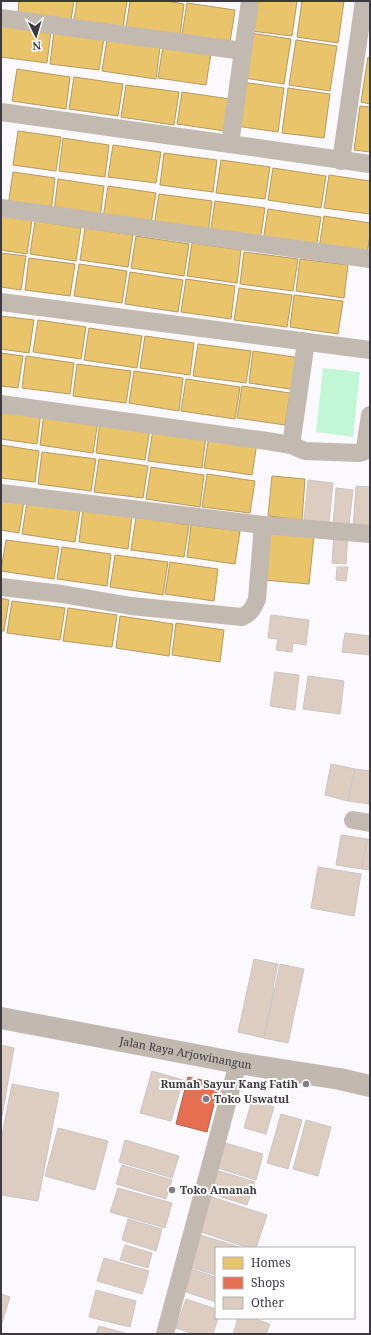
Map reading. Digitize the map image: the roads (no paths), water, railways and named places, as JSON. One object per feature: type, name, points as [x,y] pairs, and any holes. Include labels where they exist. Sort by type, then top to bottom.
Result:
[{"type":"main road","name":"Jalan Raya Arjowinangun","points":[[1,1018],[238,1062],[340,1079],[370,1086]]},
{"type":"street","points":[[230,144],[250,1]]},
{"type":"street","points":[[341,161],[364,1]]},
{"type":"street","points":[[1,18],[243,51]]},
{"type":"street","points":[[1,112],[370,164]]},
{"type":"street","points":[[1,208],[370,259]]},
{"type":"street","points":[[1,302],[370,350]]},
{"type":"street","points":[[291,446],[306,342]]},
{"type":"street","points":[[1,404],[291,446],[305,451],[326,453],[363,452],[365,448],[370,415]]},
{"type":"street","points":[[1,493],[263,525],[370,534]]},
{"type":"street","points":[[1,587],[62,594],[131,606],[242,617],[249,614],[257,599],[263,525]]},
{"type":"street","points":[[165,1334],[238,1062]]},
{"type":"place","name":"Rumah Sayur Kang Fatih","points":[[306,1084]]},
{"type":"place","name":"Toko Uswatul","points":[[206,1099]]},
{"type":"place","name":"Toko Amanah","points":[[172,1190]]}]
